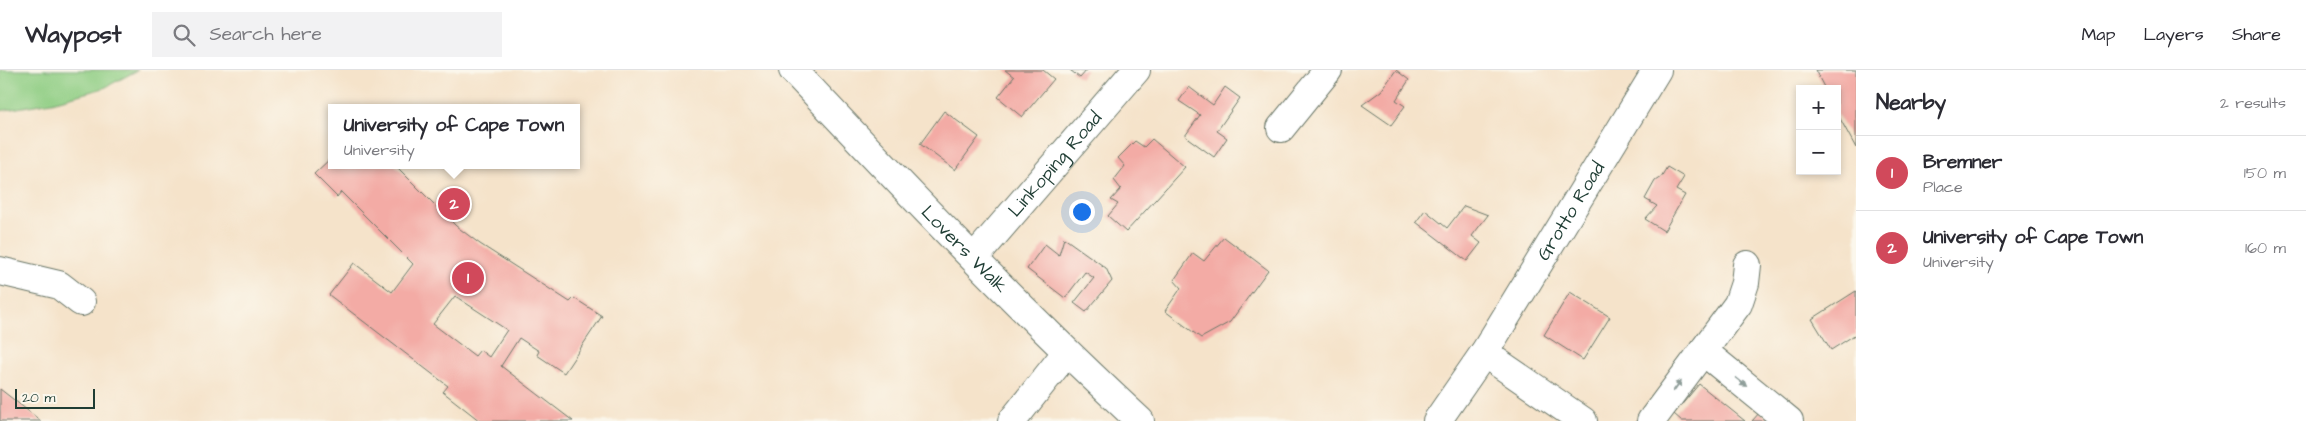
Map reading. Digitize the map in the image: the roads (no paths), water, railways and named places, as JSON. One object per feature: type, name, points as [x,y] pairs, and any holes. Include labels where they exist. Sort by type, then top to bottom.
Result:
[{"type":"street","name":"Lovers Walk","points":[[793,70],[916,201],[1066,353],[1140,421]]},
{"type":"street","name":"Linkoping Road","points":[[974,258],[1136,70]]},
{"type":"street","points":[[1281,128],[1328,70]]},
{"type":"street","name":"Grotto Road","points":[[1437,421],[1484,353],[1657,70]]},
{"type":"street","points":[[1651,421],[1738,304],[1745,283],[1747,265]]},
{"type":"street","points":[[0,271],[59,285],[82,302]]},
{"type":"street","points":[[1703,351],[1788,421]]},
{"type":"street","points":[[1012,421],[1066,353]]},
{"type":"street","points":[[1484,353],[1583,421]]},
{"type":"place","name":"University of Cape Town","points":[[454,204]]},
{"type":"place","name":"Bremner","points":[[468,278]]}]
